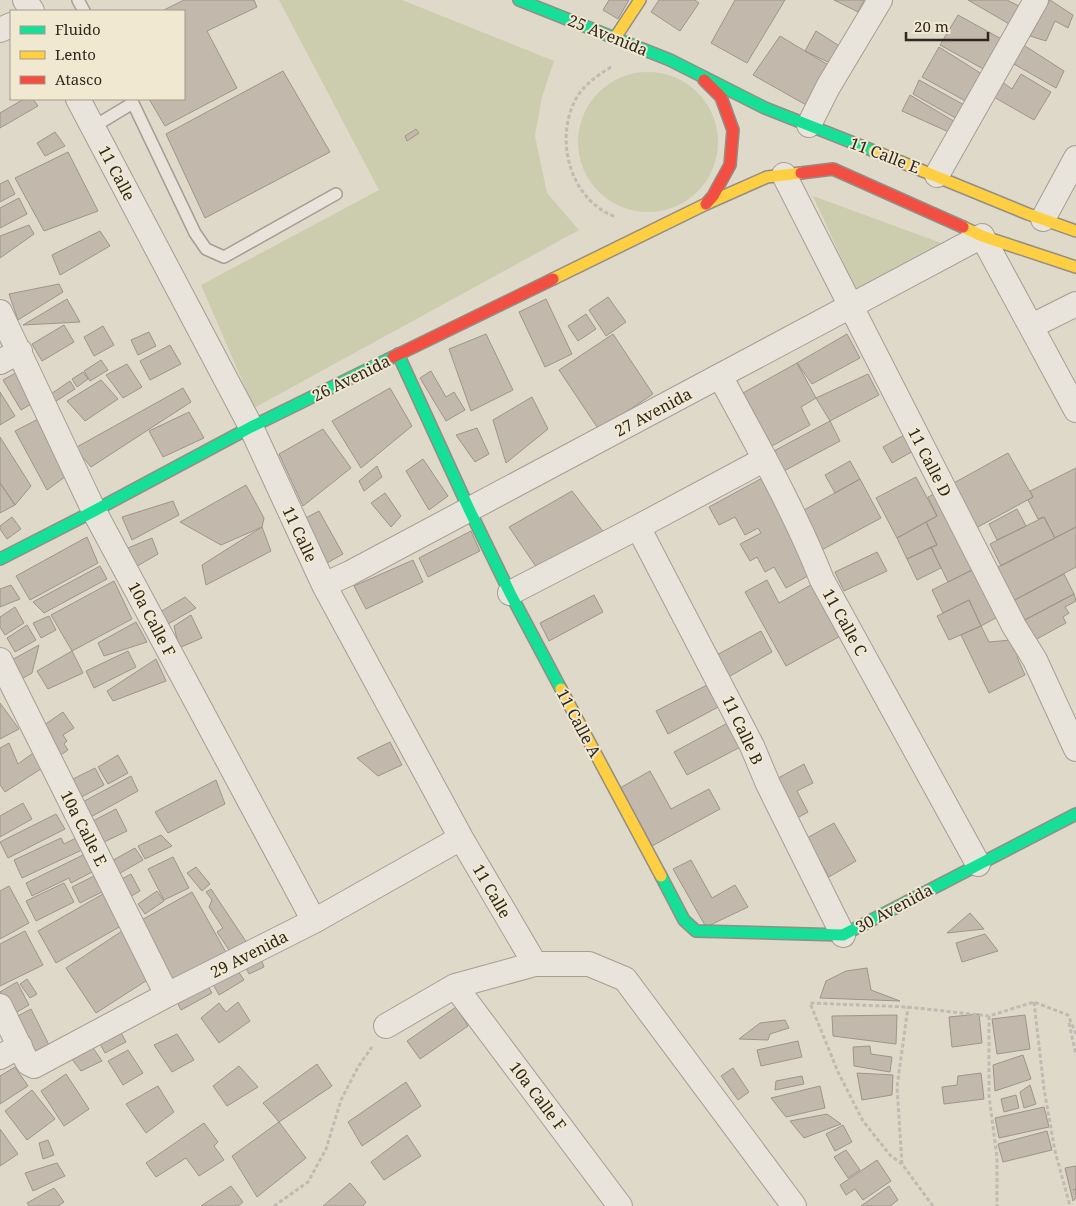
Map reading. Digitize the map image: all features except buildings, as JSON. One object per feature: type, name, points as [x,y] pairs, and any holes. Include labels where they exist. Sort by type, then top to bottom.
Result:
[{"type":"street","name":"25 Avenida","points":[[519,0],[696,72]]},
{"type":"street","points":[[615,38],[640,0]]},
{"type":"street","points":[[809,125],[828,87],[880,0]]},
{"type":"street","points":[[937,175],[1036,0]]},
{"type":"street","points":[[696,72],[721,97],[733,130],[730,166],[714,196],[706,204]]},
{"type":"street","name":"11 Calle E","points":[[696,72],[765,108],[1076,231]]},
{"type":"street","name":"11 Calle","points":[[79,100],[251,427],[324,585],[461,838],[535,964]]},
{"type":"street","points":[[1043,219],[1076,158]]},
{"type":"street","name":"11 Calle E","points":[[706,204],[767,177],[833,169],[982,236],[1076,267]]},
{"type":"street","name":"11 Calle D","points":[[784,175],[1014,626],[1034,660],[1076,749]]},
{"type":"street","name":"26 Avenida","points":[[0,559],[251,427],[706,204]]},
{"type":"street","points":[[982,236],[1076,410]]},
{"type":"street","name":"27 Avenida","points":[[324,585],[982,236]]},
{"type":"street","points":[[1032,326],[1076,304]]},
{"type":"street","name":"10a Calle F","points":[[0,312],[10,357],[314,921]]},
{"type":"street","name":"11 Calle A","points":[[398,354],[510,593],[684,920],[696,931]]},
{"type":"street","name":"11 Calle C","points":[[720,376],[803,534],[822,580],[978,864]]},
{"type":"street","points":[[510,593],[765,459]]},
{"type":"street","name":"11 Calle B","points":[[638,527],[752,746],[768,784],[843,935]]},
{"type":"street","name":"10a Calle E","points":[[0,660],[168,995]]},
{"type":"street","name":"30 Avenida","points":[[696,931],[843,935],[1076,814]]},
{"type":"street","name":"29 Avenida","points":[[10,1051],[34,1066],[314,921],[461,838]]},
{"type":"street","points":[[386,1026],[455,986],[535,964],[589,964],[625,978],[794,1206]]},
{"type":"street","name":"10a Calle F","points":[[455,986],[620,1206]]},
{"type":"street","points":[[0,1006],[10,1051]]},
{"type":"lane","points":[[93,127],[132,101],[196,233],[206,249],[224,257],[336,194]]},
{"type":"path","points":[[616,218],[587,197],[572,175],[566,149],[567,122],[577,98],[594,77],[617,63]]},
{"type":"path","points":[[1034,1002],[1044,1089],[1055,1151],[1070,1206]]},
{"type":"path","points":[[933,1206],[902,1164],[890,1156],[863,1121],[838,1072],[810,1003],[908,1007],[989,1016],[1034,1002],[1068,1015],[1076,1034]]},
{"type":"path","points":[[902,1164],[897,1087],[908,1007]]},
{"type":"path","points":[[1068,1015],[1076,1055]]},
{"type":"path","points":[[989,1016],[989,1096],[996,1157],[997,1206]]},
{"type":"path","points":[[274,1206],[308,1182],[326,1149],[341,1100],[358,1067],[386,1026]]},
{"type":"green space","points":[[279,0],[402,0],[554,61],[542,97],[535,136],[547,193],[579,230],[254,408],[201,285],[379,190]]},
{"type":"green space","points":[[648,72],[675,78],[687,84],[697,93],[706,103],[712,115],[718,142],[712,169],[706,181],[697,191],[687,200],[675,206],[648,212],[621,206],[609,200],[599,191],[590,181],[584,169],[578,142],[584,115],[590,103],[599,93],[609,84],[621,78]]},
{"type":"green space","points":[[813,196],[944,244],[859,297]]},
{"type":"traffic: fast","points":[[519,0],[670,60],[765,108],[874,151]]},
{"type":"traffic: fast","points":[[398,354],[469,509],[510,593],[561,689]]},
{"type":"traffic: fast","points":[[0,559],[251,427],[393,357]]},
{"type":"traffic: fast","points":[[661,876],[684,920],[696,931],[843,935],[1076,814]]},
{"type":"traffic: slow","points":[[615,38],[640,0]]},
{"type":"traffic: slow","points":[[874,151],[1028,214],[1076,231]]},
{"type":"traffic: slow","points":[[553,279],[706,204],[767,177],[801,173]]},
{"type":"traffic: slow","points":[[963,227],[982,236],[1076,267]]},
{"type":"traffic: slow","points":[[561,689],[661,876]]},
{"type":"traffic: jam","points":[[704,80],[721,97],[733,130],[730,165],[713,196],[706,204]]},
{"type":"traffic: jam","points":[[801,173],[833,169],[963,227]]},
{"type":"traffic: jam","points":[[393,357],[553,279]]}]
